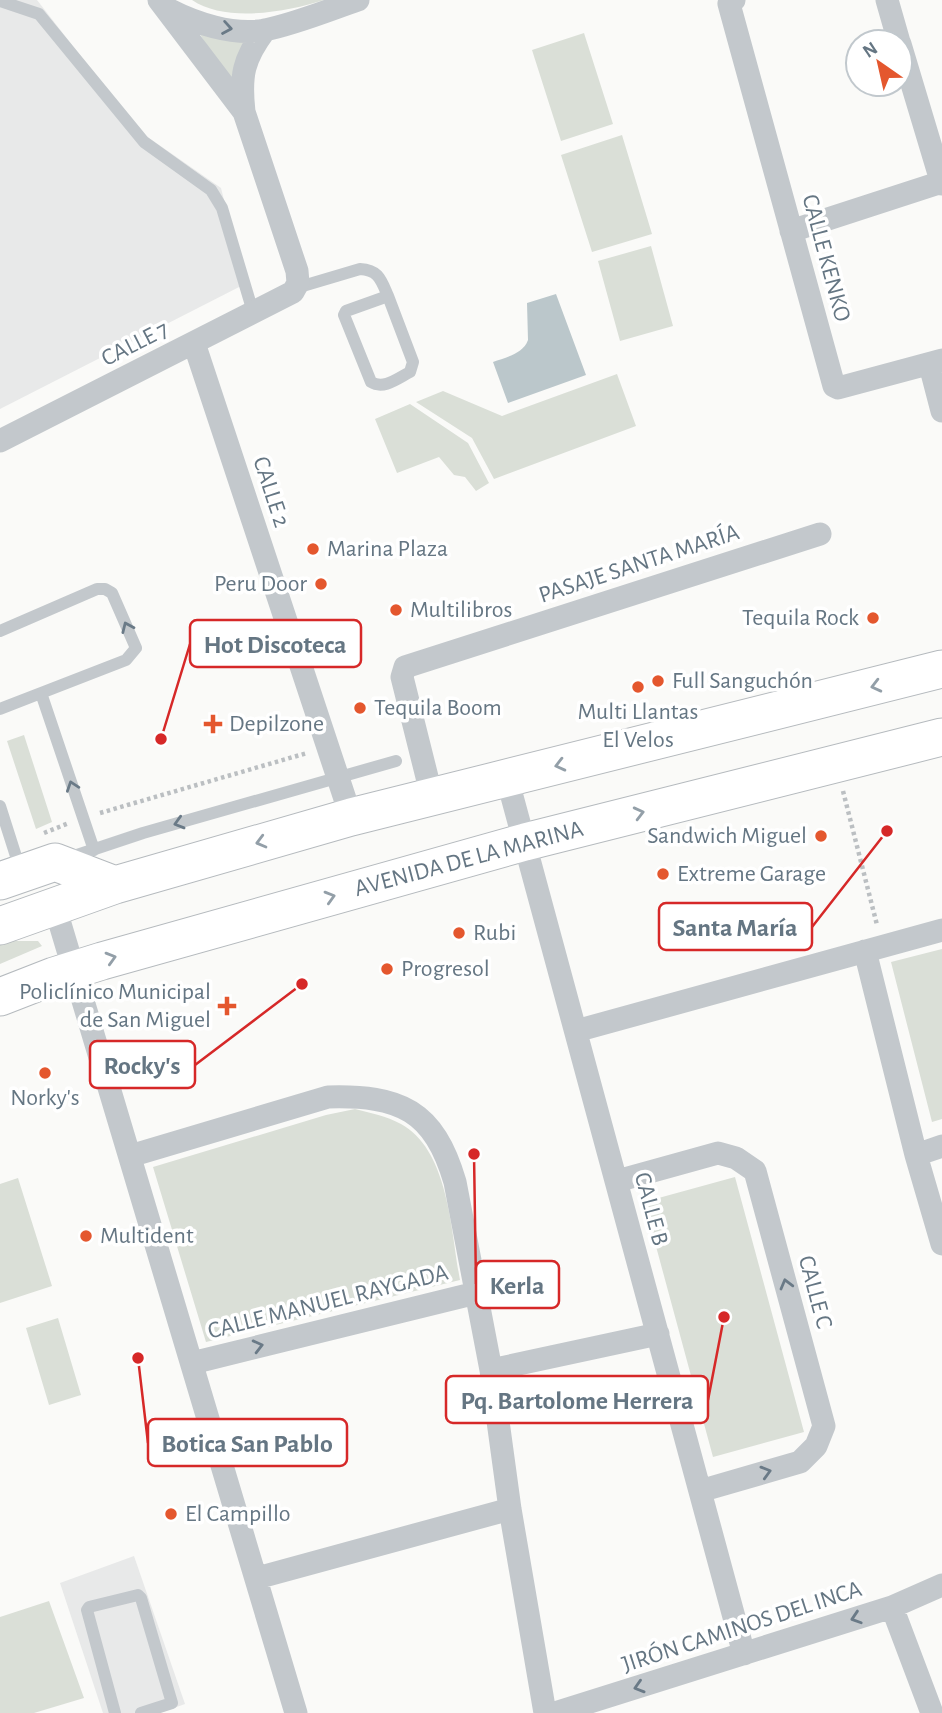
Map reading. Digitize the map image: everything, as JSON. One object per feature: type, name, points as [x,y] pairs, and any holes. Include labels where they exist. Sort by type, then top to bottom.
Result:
[{"type":"main road","points":[[0,926],[115,884],[351,817],[942,669]]},
{"type":"main road","name":"AVENIDA DE LA MARINA","points":[[0,997],[74,970],[526,842],[942,737]]},
{"type":"main road","points":[[11,877],[46,849],[115,884]]},
{"type":"street","points":[[161,3],[183,16],[222,27],[265,30],[358,0]]},
{"type":"street","points":[[887,0],[895,28]]},
{"type":"street","name":"CALLE KENKO","points":[[732,1],[834,386],[838,388],[936,362],[942,411]]},
{"type":"street","points":[[161,3],[244,112]]},
{"type":"street","points":[[265,30],[250,51],[242,76],[244,112],[297,271],[294,290]]},
{"type":"street","points":[[791,231],[942,183],[914,90]]},
{"type":"street","name":"CALLE 7","points":[[0,441],[294,290]]},
{"type":"street","name":"CALLE 2","points":[[194,343],[351,817]]},
{"type":"street","name":"PASAJE SANTA MARÍA","points":[[432,797],[402,677],[405,667],[820,534]]},
{"type":"street","name":"CALLE B","points":[[507,778],[744,1654]]},
{"type":"street","points":[[55,907],[296,1713]]},
{"type":"street","points":[[576,1031],[942,930]]},
{"type":"street","points":[[874,948],[916,1155],[942,1244]]},
{"type":"street","points":[[130,1156],[328,1097],[355,1096],[386,1101],[411,1111],[435,1132],[447,1156],[455,1182],[491,1370],[510,1509],[545,1713]]},
{"type":"street","points":[[916,1155],[942,1146]]},
{"type":"street","name":"CALLE C","points":[[617,1181],[718,1153],[737,1158],[755,1171],[824,1426],[816,1446],[800,1462],[700,1491]]},
{"type":"street","name":"CALLE MANUEL RAYGADA","points":[[192,1363],[476,1293]]},
{"type":"street","points":[[491,1370],[658,1334]]},
{"type":"street","points":[[257,1578],[510,1509]]},
{"type":"street","name":"JIRÓN CAMINOS DEL INCA","points":[[555,1713],[892,1607],[942,1585]]},
{"type":"street","points":[[892,1607],[932,1713]]},
{"type":"lane","points":[[0,1],[39,14],[144,142],[211,190],[222,208],[253,312]]},
{"type":"lane","points":[[294,290],[360,269],[371,270],[379,275],[413,362],[410,372],[382,386],[371,382],[344,315],[346,311],[387,296]]},
{"type":"lane","points":[[0,631],[97,589],[105,589],[112,593],[136,648],[126,660],[0,709]]},
{"type":"lane","points":[[41,693],[94,850]]},
{"type":"lane","points":[[46,849],[94,850],[143,833],[396,761]]},
{"type":"lane","points":[[0,806],[11,877]]},
{"type":"lane","points":[[115,1713],[87,1610],[89,1607],[138,1595],[174,1708],[141,1713]]},
{"type":"path","points":[[100,813],[320,750]]},
{"type":"path","points":[[836,763],[874,948]]},
{"type":"path","points":[[46,849],[75,821]]},
{"type":"shaded area","points":[[0,0],[37,0],[139,131],[221,188],[245,284],[0,409]]},
{"type":"shaded area","points":[[192,0],[324,0],[275,11],[239,13],[206,7]]},
{"type":"shaded area","points":[[198,31],[250,37],[230,84]]},
{"type":"shaded area","points":[[584,33],[613,124],[561,141],[532,50]]},
{"type":"shaded area","points":[[622,135],[652,234],[592,252],[561,155]]},
{"type":"shaded area","points":[[651,246],[673,326],[620,341],[598,261]]},
{"type":"shaded area","points":[[556,294],[586,375],[508,403],[493,362],[514,354],[526,345],[527,303]]},
{"type":"shaded area","points":[[617,374],[636,426],[494,479],[472,438],[416,402],[443,391],[502,416]]},
{"type":"shaded area","points":[[410,404],[468,443],[489,483],[476,491],[465,477],[454,475],[439,457],[397,473],[375,419]]},
{"type":"shaded area","points":[[24,735],[52,822],[36,829],[7,741]]},
{"type":"shaded area","points":[[11,941],[38,941],[42,946],[0,964],[0,945]]},
{"type":"shaded area","points":[[942,949],[942,1119],[932,1122],[891,962]]},
{"type":"shaded area","points":[[355,1109],[401,1124],[417,1136],[429,1153],[445,1194],[460,1280],[206,1342],[153,1167],[326,1115]]},
{"type":"shaded area","points":[[735,1177],[804,1432],[713,1457],[644,1202]]},
{"type":"shaded area","points":[[18,1178],[52,1286],[0,1303],[0,1184]]},
{"type":"shaded area","points":[[58,1318],[81,1395],[49,1405],[26,1328]]},
{"type":"shaded area","points":[[134,1556],[185,1704],[160,1713],[103,1713],[60,1583]]},
{"type":"shaded area","points":[[49,1601],[84,1698],[34,1713],[0,1713],[0,1617]]},
{"type":"place","name":"Marina Plaza","points":[[313,549]]},
{"type":"place","name":"Peru Door","points":[[321,584]]},
{"type":"place","name":"Multilibros","points":[[396,610]]},
{"type":"place","name":"Tequila Rock","points":[[873,618]]},
{"type":"place","name":"Full Sanguchón","points":[[658,681]]},
{"type":"place","name":"Multi Llantas El Velos","points":[[638,687]]},
{"type":"place","name":"Tequila Boom","points":[[360,708]]},
{"type":"place","name":"Depilzone","points":[[213,724]]},
{"type":"place","name":"Hot Discoteca","points":[[161,739]]},
{"type":"place","name":"Santa María","points":[[887,831]]},
{"type":"place","name":"Sandwich Miguel","points":[[821,836]]},
{"type":"place","name":"Extreme Garage","points":[[663,874]]},
{"type":"place","name":"Rubi","points":[[459,933]]},
{"type":"place","name":"Progresol","points":[[387,969]]},
{"type":"place","name":"Rocky's","points":[[302,984]]},
{"type":"place","name":"Policlínico Municipal de San Miguel","points":[[227,1006]]},
{"type":"place","name":"Norky's","points":[[45,1073]]},
{"type":"place","name":"Kerla","points":[[474,1154]]},
{"type":"place","name":"Multident","points":[[86,1236]]},
{"type":"place","name":"Pq. Bartolome Herrera","points":[[724,1317]]},
{"type":"place","name":"Botica San Pablo","points":[[138,1358]]},
{"type":"place","name":"El Campillo","points":[[171,1514]]}]
